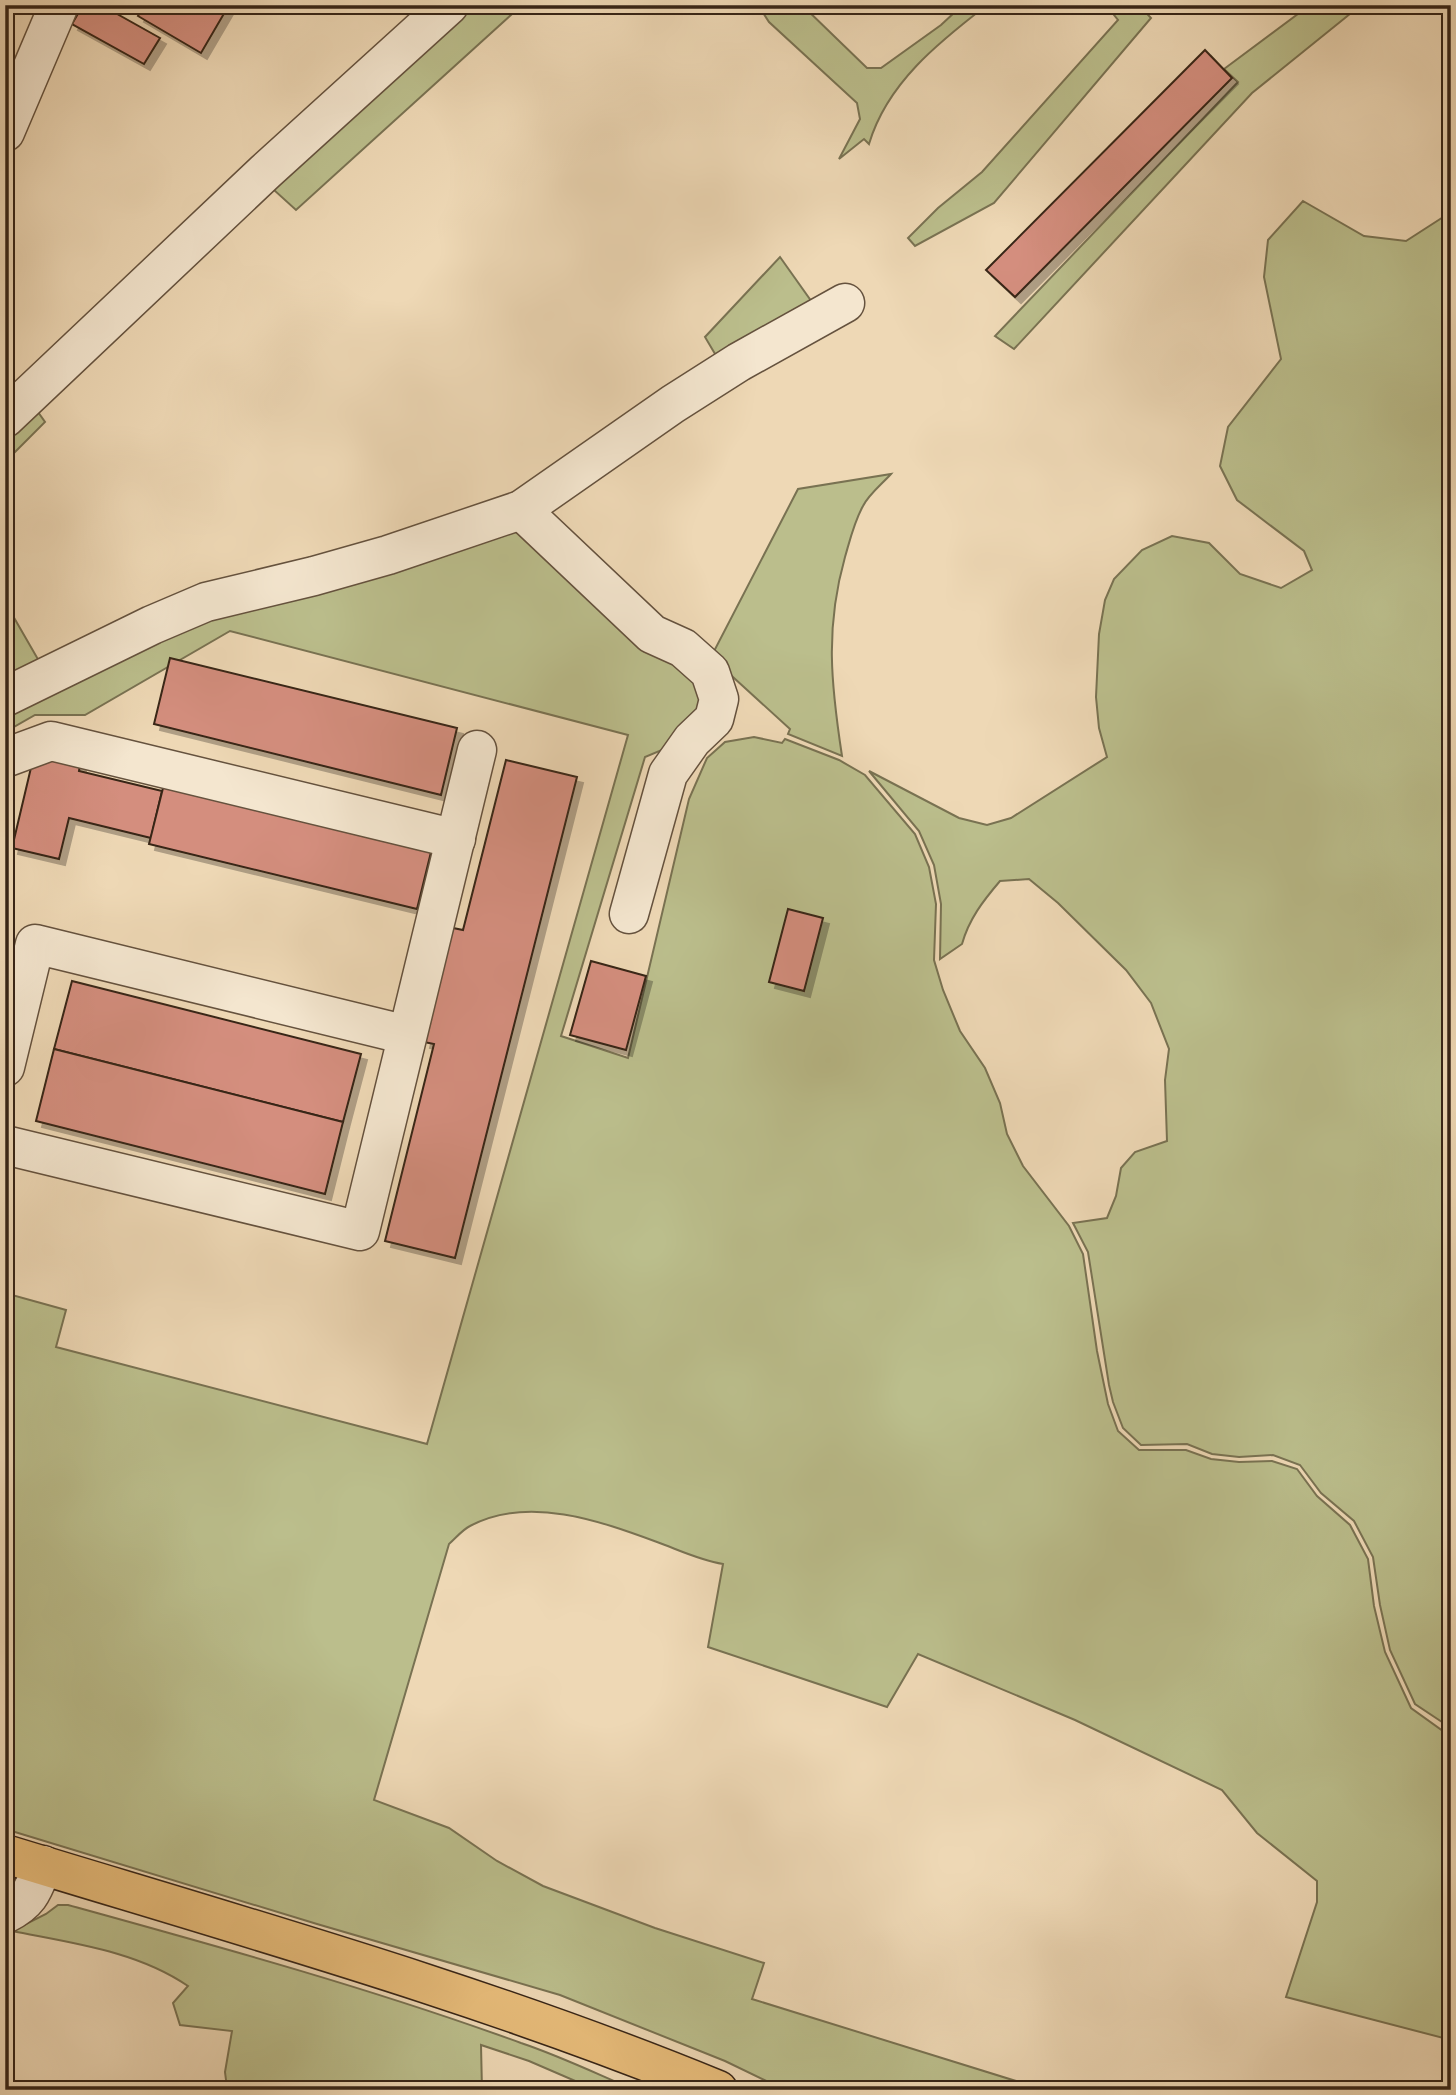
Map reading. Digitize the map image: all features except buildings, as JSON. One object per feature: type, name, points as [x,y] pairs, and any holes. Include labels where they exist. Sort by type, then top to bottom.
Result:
[{"type":"main road","points":[[5,1854],[325,1952],[583,2036],[718,2090]]},
{"type":"street","points":[[5,132],[59,5]]},
{"type":"street","points":[[5,418],[265,172],[449,5]]},
{"type":"street","points":[[5,697],[152,625],[206,602],[388,555],[521,510],[673,404],[739,362],[845,303]]},
{"type":"street","points":[[521,510],[652,634],[684,648],[710,672],[719,699],[714,719],[692,740],[668,774],[629,914]]},
{"type":"street","points":[[5,758],[51,741],[456,839]]},
{"type":"street","points":[[5,1145],[360,1231],[477,750]]},
{"type":"street","points":[[5,1067],[20,941],[407,1035]]},
{"type":"street","points":[[5,1914],[19,1908],[32,1894],[43,1866]]},
{"type":"green space","points":[[465,5],[522,5],[296,210],[273,189],[38,412],[45,422],[5,462],[5,435]]},
{"type":"green space","points":[[758,5],[802,5],[867,68],[881,68],[941,25],[956,11],[952,5],[987,5],[933,49],[902,83],[877,122],[869,144],[864,139],[839,159],[860,119],[857,103],[769,22]]},
{"type":"green space","points":[[1106,5],[1139,5],[1151,18],[994,203],[915,246],[908,238],[938,208],[982,172],[1118,20]]},
{"type":"green space","points":[[1310,5],[1361,5],[1252,93],[1014,349],[995,336],[1238,82],[1224,69]]},
{"type":"green space","points":[[1303,201],[1364,236],[1406,241],[1451,212],[1451,1728],[1415,1704],[1390,1650],[1373,1557],[1354,1521],[1321,1493],[1300,1465],[1273,1455],[1239,1457],[1212,1454],[1187,1444],[1141,1445],[1123,1428],[1109,1385],[1088,1252],[1073,1223],[1107,1218],[1116,1196],[1121,1168],[1135,1152],[1167,1141],[1165,1080],[1169,1049],[1151,1003],[1126,970],[1058,903],[1029,879],[1000,881],[977,911],[962,944],[940,959],[941,904],[934,865],[919,831],[869,771],[959,818],[987,825],[1011,818],[1107,757],[1099,728],[1096,697],[1099,634],[1105,600],[1114,579],[1142,550],[1172,536],[1209,543],[1240,574],[1281,588],[1312,570],[1304,551],[1237,500],[1220,466],[1228,427],[1281,359],[1264,277],[1268,240]]},
{"type":"green space","points":[[780,257],[814,305],[721,364],[705,337]]},
{"type":"green space","points":[[891,474],[869,497],[860,512],[839,583],[832,632],[832,656],[842,756],[788,734],[790,729],[711,657],[798,489]]},
{"type":"green space","points":[[512,522],[711,698],[662,750],[645,757],[561,1036],[628,1058],[689,799],[707,758],[725,742],[754,737],[782,743],[785,739],[839,760],[865,775],[915,834],[929,867],[936,904],[934,960],[943,990],[960,1031],[985,1068],[1000,1103],[1007,1134],[1023,1166],[1069,1226],[1083,1254],[1097,1351],[1108,1404],[1118,1431],[1139,1450],[1186,1450],[1211,1459],[1272,1461],[1297,1469],[1317,1496],[1350,1525],[1368,1559],[1374,1606],[1385,1652],[1411,1708],[1451,1734],[1451,2040],[1286,1997],[1317,1902],[1317,1881],[1257,1833],[1222,1790],[1075,1720],[918,1654],[887,1707],[708,1647],[723,1564],[612,1526],[564,1514],[516,1512],[492,1517],[467,1528],[449,1544],[374,1800],[449,1828],[497,1861],[543,1886],[655,1928],[764,1963],[752,1999],[1045,2090],[785,2090],[725,2061],[560,1995],[5,1829],[5,1293],[66,1310],[56,1347],[427,1444],[628,735],[230,631],[85,715],[35,715],[5,732],[5,710],[194,618]]},
{"type":"green space","points":[[5,602],[43,668],[5,687]]},
{"type":"green space","points":[[58,1905],[68,1905],[182,1937],[409,2005],[536,2048],[635,2090],[596,2090],[529,2061],[481,2045],[482,2090],[225,2090],[225,2072],[232,2031],[180,2025],[173,2003],[188,1986],[126,1956],[12,1931]]}]
